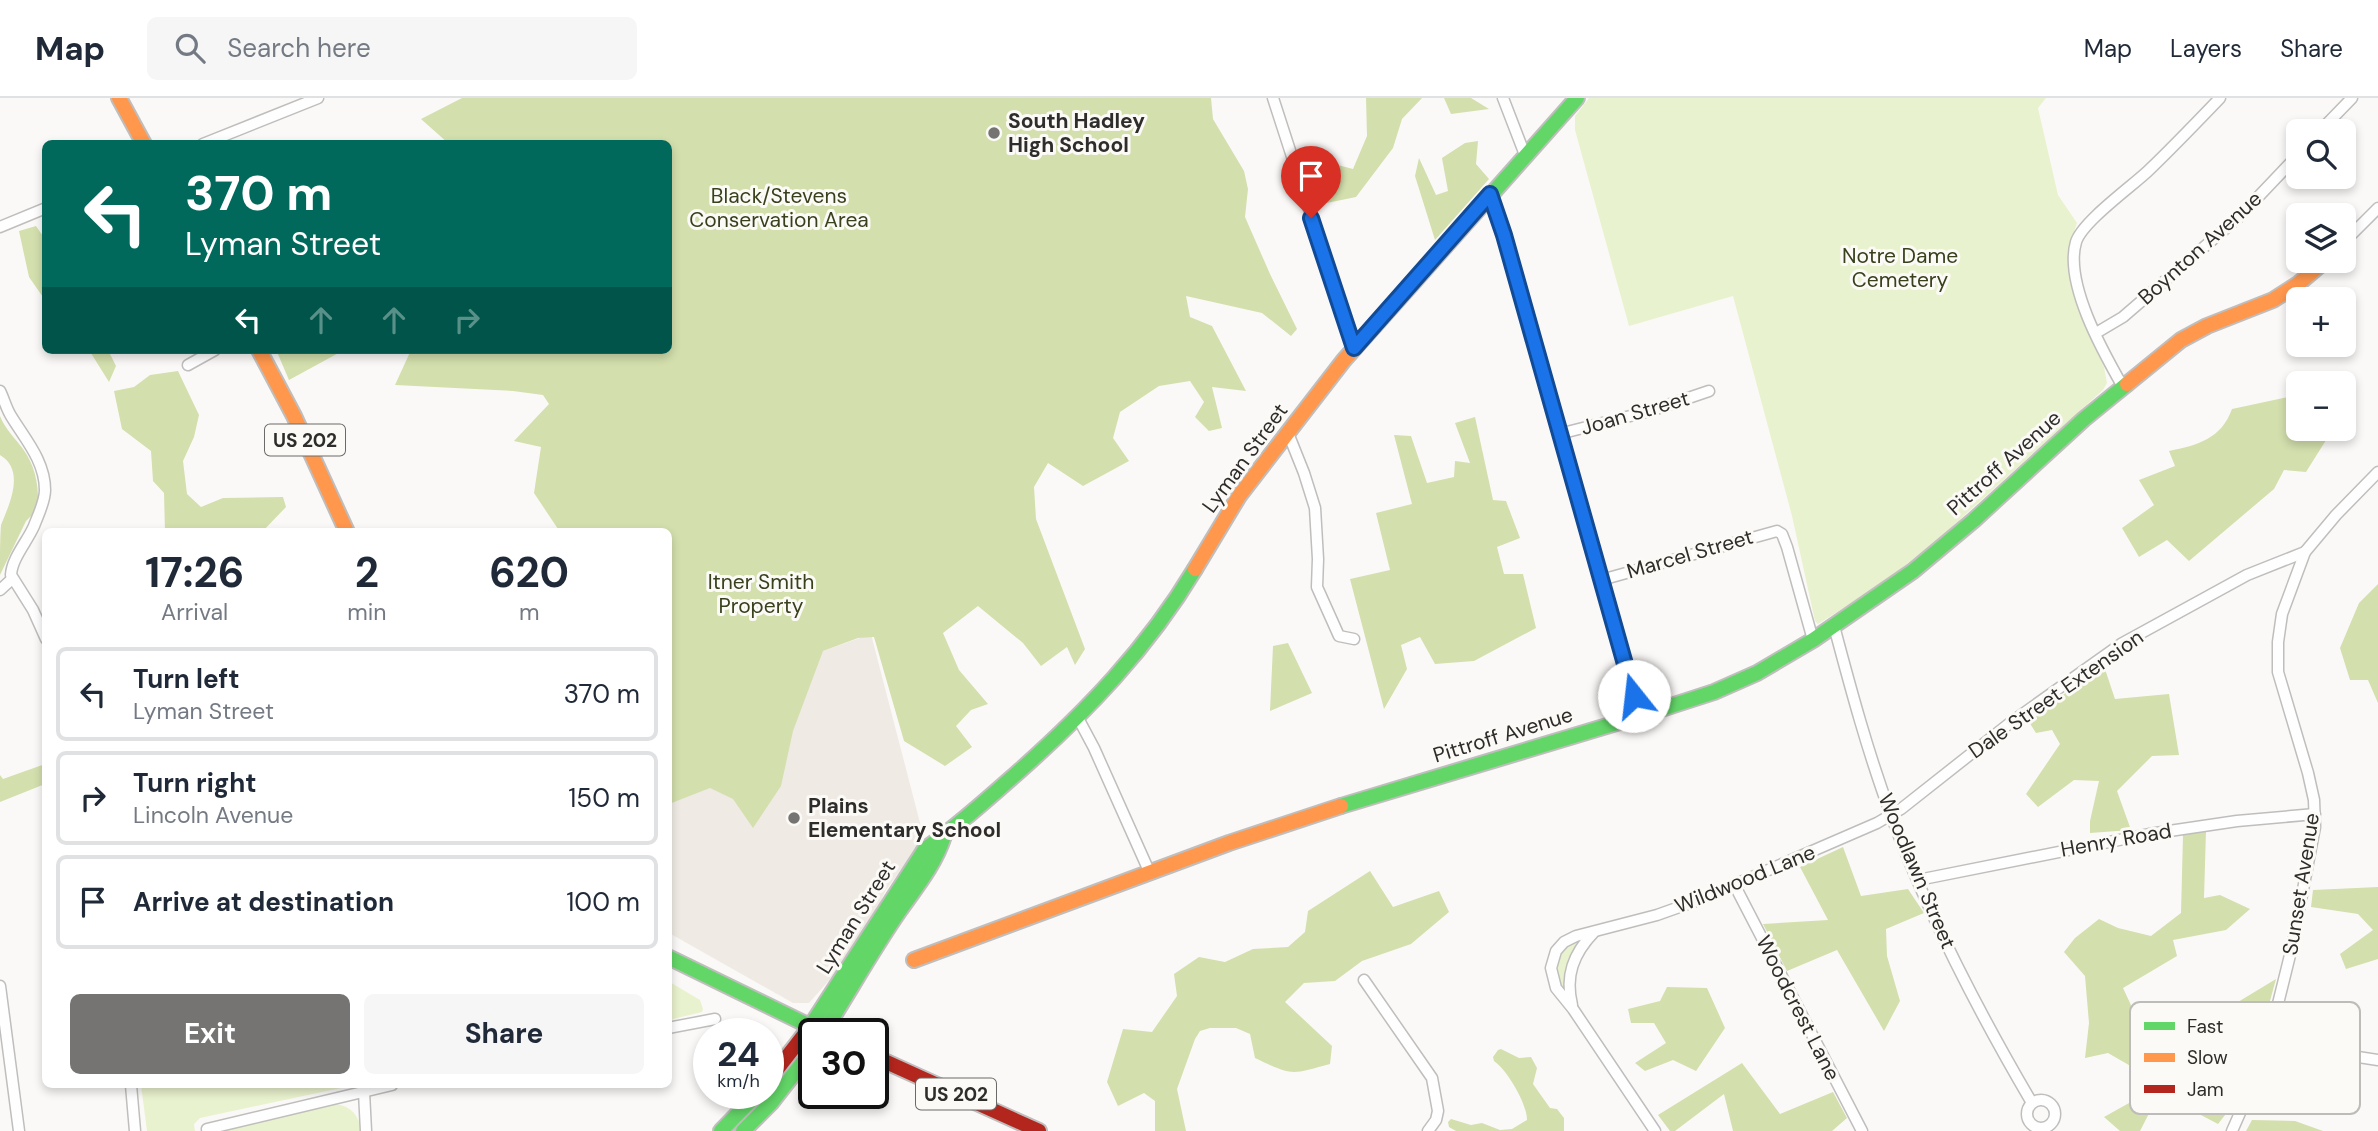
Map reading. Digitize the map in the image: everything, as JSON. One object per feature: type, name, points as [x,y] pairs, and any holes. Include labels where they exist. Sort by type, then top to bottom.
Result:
[{"type":"main road","points":[[119,98],[142,140]]},
{"type":"main road","name":"Lyman Street","points":[[828,1018],[911,868],[925,849],[944,836],[1078,718],[1152,636],[1239,496],[1354,348],[1577,98]]},
{"type":"main road","name":"Pittroff Avenue","points":[[914,960],[1149,871],[1347,804],[1640,716],[1728,686],[1769,666],[1834,626],[1933,555],[2059,441],[2181,340],[2282,295],[2311,273]]},
{"type":"main road","name":"US 202","points":[[261,354],[345,528]]},
{"type":"main road","points":[[672,959],[798,1021]]},
{"type":"main road","name":"Lyman Street","points":[[784,1066],[798,1053]]},
{"type":"main road","name":"US 202","points":[[889,1063],[1039,1131]]},
{"type":"main road","points":[[743,1131],[779,1094],[798,1069]]},
{"type":"main road","points":[[721,1131],[742,1109]]},
{"type":"street","points":[[213,140],[318,98]]},
{"type":"street","points":[[1273,98],[1354,348]]},
{"type":"street","points":[[1503,98],[1524,155]]},
{"type":"street","points":[[2123,387],[2085,309],[2076,274],[2075,246],[2081,231],[2093,218],[2151,168],[2220,98]]},
{"type":"street","points":[[2332,119],[2352,98]]},
{"type":"street","name":"Boynton Avenue","points":[[2096,333],[2123,317],[2239,216],[2286,167]]},
{"type":"street","points":[[1490,194],[1508,248],[1640,716]]},
{"type":"street","points":[[2356,230],[2378,208]]},
{"type":"street","points":[[0,227],[42,210]]},
{"type":"street","points":[[188,365],[208,354]]},
{"type":"street","points":[[0,391],[9,413],[40,463],[45,490],[44,501],[28,539],[11,569],[12,579],[33,610],[42,630]]},
{"type":"street","name":"Joan Street","points":[[1559,434],[1650,411],[1709,391]]},
{"type":"street","points":[[1288,433],[1315,508],[1317,587],[1339,636],[1354,639]]},
{"type":"street","points":[[2305,552],[2378,472]]},
{"type":"street","name":"Marcel Street","points":[[1601,580],[1768,532],[1780,533],[1787,547],[1813,640]]},
{"type":"street","name":"Sunset Avenue","points":[[2278,1002],[2311,852],[2315,814],[2308,773],[2280,682],[2277,662],[2282,614],[2305,552]]},
{"type":"street","name":"Dale Street Extension","points":[[1892,816],[2010,723],[2112,651],[2247,575],[2305,552]]},
{"type":"street","points":[[0,590],[12,579]]},
{"type":"street","name":"Woodlawn Street","points":[[1834,626],[1854,702],[1892,816],[1918,880],[1972,992],[2032,1103]]},
{"type":"street","points":[[1078,718],[1149,871]]},
{"type":"street","name":"Henry Road","points":[[1918,880],[2160,832],[2315,814]]},
{"type":"street","name":"Wildwood Lane","points":[[1655,1131],[1573,1009],[1559,994],[1553,982],[1551,962],[1556,951],[1564,942],[1576,936],[1657,915],[1735,886],[1892,816]]},
{"type":"street","name":"Woodcrest Lane","points":[[1735,886],[1862,1131]]},
{"type":"street","name":"Wildwood Lane","points":[[1573,1009],[1569,983],[1571,968],[1581,947],[1594,932]]},
{"type":"street","points":[[1364,980],[1432,1078],[1438,1111],[1429,1131]]},
{"type":"street","points":[[0,986],[19,1131]]},
{"type":"street","points":[[672,1027],[693,1023]]},
{"type":"street","points":[[2360,1057],[2378,1060]]},
{"type":"street","points":[[131,1088],[135,1131]]},
{"type":"street","points":[[207,1129],[378,1088]]},
{"type":"street","points":[[364,1091],[366,1131]]},
{"type":"street","name":"Sunset Avenue","points":[[2232,1131],[2240,1114]]},
{"type":"shaded area","name":"Plains Elementary School","points":[[871,634],[924,838],[886,890],[867,929],[840,968],[809,1003],[793,1003],[672,935],[672,794],[823,651]]},
{"type":"green space","points":[[462,98],[1211,98],[1213,119],[1244,171],[1248,189],[1245,217],[1297,329],[1291,336],[1262,313],[1186,296],[1190,317],[1212,326],[1246,391],[1212,387],[1222,428],[1209,431],[1195,417],[1204,402],[1190,381],[1159,386],[1120,412],[1113,438],[1129,461],[1083,486],[1048,463],[1034,487],[1036,519],[1085,649],[1075,665],[1067,647],[1041,666],[1023,643],[978,606],[943,633],[959,670],[988,704],[971,710],[956,726],[972,747],[945,766],[904,741],[874,637],[858,638],[823,651],[793,731],[781,786],[753,828],[733,799],[710,788],[672,803],[672,528],[557,528],[534,493],[541,447],[514,441],[549,404],[543,395],[395,385],[409,354],[672,354],[672,140],[445,140],[421,119]]},
{"type":"green space","points":[[1366,98],[1422,98],[1402,119],[1393,148],[1356,197],[1317,205],[1304,156],[1353,169],[1367,136]]},
{"type":"green space","points":[[1444,98],[1471,98],[1489,109],[1451,114]]},
{"type":"green space","name":"Notre Dame Cemetery","points":[[1589,98],[2046,98],[2038,108],[2058,195],[2077,223],[2069,246],[2069,276],[2080,314],[2104,367],[2107,383],[2103,390],[1935,542],[1880,585],[1818,624],[1815,621],[1792,516],[1733,296],[1629,326],[1575,130],[1575,116]]},
{"type":"green space","points":[[1478,141],[1476,164],[1489,179],[1435,240],[1415,176],[1419,158],[1436,195],[1448,191],[1442,158],[1465,143]]},
{"type":"green space","points":[[36,226],[42,235],[42,296],[29,277],[19,231]]},
{"type":"green space","points":[[92,354],[110,354],[116,366],[109,382]]},
{"type":"green space","points":[[278,354],[337,354],[289,380]]},
{"type":"green space","points":[[178,371],[199,415],[194,437],[183,461],[187,494],[201,507],[223,498],[283,497],[286,507],[266,528],[165,528],[164,493],[153,481],[151,451],[122,429],[114,391],[134,387],[150,375]]},
{"type":"green space","points":[[2286,398],[2286,441],[2325,441],[2306,472],[2284,470],[2274,489],[2189,561],[2167,540],[2139,557],[2122,528],[2154,505],[2139,480],[2175,466],[2169,451],[2199,443],[2215,434],[2232,409]]},
{"type":"green space","points":[[0,416],[31,463],[36,478],[38,509],[26,521],[0,575],[1,525],[11,498],[14,478],[8,461],[0,455]]},
{"type":"green space","points":[[1475,417],[1493,500],[1506,501],[1520,538],[1497,547],[1504,574],[1523,574],[1536,628],[1474,661],[1435,664],[1420,637],[1401,645],[1407,669],[1384,709],[1350,579],[1390,570],[1376,513],[1412,504],[1394,435],[1411,436],[1427,483],[1454,477],[1455,461],[1470,463],[1455,423]]},
{"type":"green space","points":[[2378,584],[2378,703],[2368,680],[2350,680],[2340,648],[2359,603]]},
{"type":"green space","points":[[1288,643],[1312,693],[1270,711],[1273,646]]},
{"type":"green space","points":[[2103,663],[2115,699],[2169,694],[2179,755],[2152,756],[2117,791],[2131,830],[2090,833],[2099,781],[2074,780],[2038,807],[2026,794],[2060,744],[2052,730],[2036,733],[2029,722]]},
{"type":"green space","points":[[42,765],[42,785],[0,802],[0,775],[3,779]]},
{"type":"green space","points":[[2206,831],[2204,898],[2220,895],[2250,909],[2226,930],[2173,940],[2177,956],[2123,988],[2130,1003],[2130,1066],[2108,1053],[2085,1058],[2089,1023],[2085,976],[2064,952],[2075,938],[2099,919],[2118,928],[2151,936],[2181,913],[2183,835]]},
{"type":"green space","points":[[1843,847],[1861,896],[1908,889],[1924,913],[1886,929],[1887,956],[1900,1001],[1884,1031],[1837,950],[1787,971],[1763,924],[1828,920],[1800,867]]},
{"type":"green space","points":[[1370,871],[1393,907],[1439,891],[1449,912],[1411,944],[1362,961],[1335,981],[1304,983],[1285,1002],[1332,1046],[1330,1064],[1299,1072],[1285,1071],[1255,1058],[1250,1034],[1236,1028],[1210,1028],[1200,1031],[1195,1039],[1177,1089],[1186,1131],[1155,1131],[1155,1101],[1144,1093],[1118,1106],[1107,1082],[1123,1029],[1152,1032],[1177,996],[1174,974],[1199,957],[1225,962],[1253,949],[1288,947],[1305,932],[1308,911]]},
{"type":"green space","points":[[2378,887],[2378,959],[2346,969],[2340,954],[2373,930],[2358,914],[2311,907],[2313,890]]},
{"type":"green space","points":[[1578,940],[1580,944],[1569,962],[1565,988],[1562,989],[1556,980],[1559,955],[1561,950]]},
{"type":"green space","points":[[2276,979],[2270,1002],[2238,1002]]},
{"type":"green space","points":[[672,983],[700,1000],[702,1012],[672,1019]]},
{"type":"green space","points":[[1667,987],[1707,988],[1725,1028],[1696,1071],[1673,1060],[1645,1071],[1635,1063],[1666,1043],[1654,1023],[1631,1023],[1628,1009],[1660,1001]]},
{"type":"green space","points":[[1501,1049],[1519,1058],[1531,1057],[1537,1068],[1533,1084],[1550,1108],[1557,1109],[1564,1118],[1564,1131],[1456,1131],[1449,1127],[1448,1122],[1451,1119],[1471,1125],[1482,1123],[1500,1130],[1512,1129],[1527,1120],[1524,1105],[1515,1088],[1494,1061],[1493,1057]]},
{"type":"green space","points":[[1742,1063],[1780,1114],[1833,1092],[1847,1118],[1832,1131],[1733,1131],[1724,1094],[1675,1131],[1670,1131],[1658,1115]]},
{"type":"green space","points":[[141,1088],[341,1088],[200,1118],[194,1124],[195,1131],[147,1131]]},
{"type":"green space","points":[[2130,1102],[2130,1114],[2149,1114],[2140,1131],[2120,1131],[2104,1117]]},
{"type":"green space","points":[[335,1104],[353,1112],[361,1131],[224,1131]]},
{"type":"green space","points":[[2199,1114],[2226,1114],[2218,1124]]},
{"type":"green space","points":[[2252,1120],[2295,1121],[2323,1131],[2246,1131]]},
{"type":"traffic: fast","points":[[1411,285],[1577,98]]},
{"type":"traffic: fast","points":[[1341,806],[1640,716],[1714,692],[1757,673],[1813,640],[1913,571],[2127,384]]},
{"type":"traffic: fast","points":[[816,1018],[925,849],[1016,774],[1091,703],[1157,626],[1195,569]]},
{"type":"traffic: fast","points":[[832,1018],[880,940],[931,865],[944,836]]},
{"type":"traffic: fast","points":[[672,959],[798,1020]]},
{"type":"traffic: fast","points":[[743,1131],[771,1103],[798,1068]]},
{"type":"traffic: fast","points":[[721,1131],[742,1109]]},
{"type":"traffic: slow","points":[[119,98],[142,140]]},
{"type":"traffic: slow","points":[[2127,384],[2181,340],[2207,326],[2273,300],[2311,273]]},
{"type":"traffic: slow","points":[[1195,569],[1239,496],[1344,360],[1411,285]]},
{"type":"traffic: slow","points":[[261,354],[294,416],[345,528]]},
{"type":"traffic: slow","points":[[914,960],[1229,843],[1341,806]]},
{"type":"traffic: jam","points":[[784,1060],[798,1042]]},
{"type":"traffic: jam","points":[[889,1063],[1039,1131]]},
{"type":"place","name":"South Hadley High School","points":[[994,133]]},
{"type":"place","name":"Plains Elementary School","points":[[794,818]]},
{"type":"route","points":[[1311,218],[1354,348],[1490,194],[1504,235],[1634,696]]},
{"type":"park label","name":"Black/Stevens Conservation Area","points":[[779,208]]},
{"type":"park label","name":"Itner Smith Property","points":[[761,594]]}]
